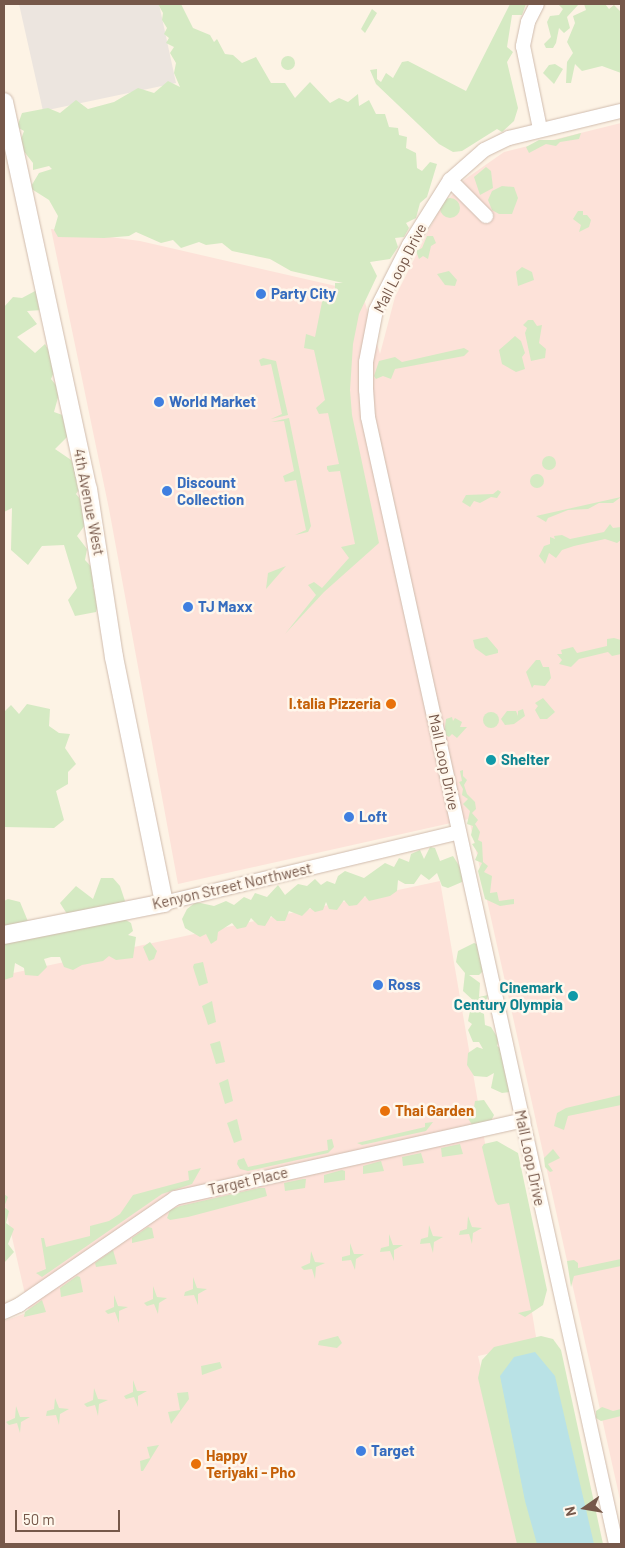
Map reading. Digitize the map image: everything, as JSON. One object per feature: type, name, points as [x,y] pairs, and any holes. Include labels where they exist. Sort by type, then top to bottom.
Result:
[{"type":"street","points":[[537,4],[528,22],[523,46],[540,129]]},
{"type":"street","name":"4th Avenue West","points":[[4,102],[88,489],[114,656],[164,903]]},
{"type":"street","name":"Mall Loop Drive","points":[[616,1544],[368,417],[366,362],[376,310],[409,245],[450,180],[484,150],[509,138],[621,111]]},
{"type":"street","points":[[450,180],[486,216]]},
{"type":"street","name":"Kenyon Street Northwest","points":[[4,935],[164,903],[459,832]]},
{"type":"street","name":"Target Place","points":[[4,1312],[19,1305],[175,1198],[523,1120]]},
{"type":"shaded area","points":[[19,4],[159,4],[176,83],[43,111]]},
{"type":"shaded area","points":[[621,123],[621,1504],[469,819],[178,884],[109,509],[51,229],[140,241],[362,292],[380,354],[395,297],[437,214],[464,180],[504,152]]},
{"type":"shaded area","points":[[440,881],[486,1149],[514,1202],[537,1343],[478,1356],[523,1544],[4,1544],[4,1321],[29,1312],[4,1202],[4,975]]},
{"type":"green space","points":[[158,4],[181,4],[193,28],[210,35],[214,42],[217,39],[225,54],[233,55],[242,63],[256,57],[271,83],[285,83],[295,98],[310,82],[330,103],[339,98],[348,102],[358,94],[359,106],[369,100],[376,114],[385,114],[389,127],[398,128],[399,135],[407,137],[406,148],[416,153],[417,168],[422,171],[430,162],[437,164],[427,197],[420,203],[416,218],[406,223],[409,228],[404,237],[395,238],[398,247],[390,259],[370,262],[377,276],[359,314],[353,344],[350,390],[352,415],[379,543],[324,592],[285,634],[316,595],[308,585],[314,582],[322,588],[349,558],[341,547],[355,544],[340,471],[329,472],[327,469],[327,466],[339,464],[328,413],[319,414],[316,408],[325,400],[314,350],[304,348],[306,334],[315,337],[324,292],[335,294],[335,283],[343,283],[291,271],[270,259],[232,251],[222,243],[206,245],[199,242],[181,248],[173,240],[161,243],[136,232],[129,236],[104,238],[58,237],[54,230],[58,216],[49,200],[30,188],[39,173],[52,169],[49,166],[33,170],[33,163],[19,145],[24,131],[17,127],[22,113],[48,108],[60,113],[76,100],[88,109],[114,102],[138,88],[154,93],[168,81],[180,87],[174,73],[176,63],[170,53],[174,47],[166,43],[169,38],[164,34],[167,28],[162,20],[163,13]]},
{"type":"green space","points":[[510,4],[526,4],[522,15],[512,15],[507,47],[513,52],[507,62],[518,108],[514,121],[502,132],[497,129],[462,151],[453,152],[439,144],[376,84],[370,70],[377,69],[377,79],[381,82],[386,73],[393,78],[402,62],[408,61],[466,91]]},
{"type":"green space","points":[[558,4],[579,4],[567,17],[570,28],[564,33],[559,28],[553,48],[546,48],[544,44],[551,37],[547,22],[550,16],[559,15],[563,9]]},
{"type":"green space","points":[[584,4],[605,4],[609,9],[614,5],[621,12],[621,73],[602,66],[582,71],[575,64],[571,83],[566,83],[567,62],[573,53],[567,42],[575,23],[573,16],[586,10]]},
{"type":"green space","points":[[372,9],[377,13],[365,33],[361,29]]},
{"type":"green space","points":[[285,56],[291,56],[295,63],[291,70],[285,70],[281,66],[281,60]]},
{"type":"green space","points":[[555,64],[563,69],[554,84],[543,73],[549,65]]},
{"type":"green space","points":[[581,133],[579,139],[560,142],[556,146],[546,144],[529,153],[526,147],[539,140],[555,140]]},
{"type":"green space","points":[[486,167],[491,171],[493,188],[480,195],[474,177]]},
{"type":"green space","points":[[502,186],[514,187],[518,198],[512,214],[499,214],[492,210],[488,200],[492,191]]},
{"type":"green space","points":[[450,198],[457,201],[460,208],[457,215],[450,218],[443,215],[440,208],[443,201]]},
{"type":"green space","points":[[578,211],[583,211],[583,215],[587,215],[591,220],[589,227],[579,232],[581,225],[573,219]]},
{"type":"green space","points":[[427,236],[433,236],[436,243],[431,246],[428,259],[423,256],[419,259],[416,251],[422,248]]},
{"type":"green space","points":[[522,267],[532,272],[534,280],[518,286],[516,272]]},
{"type":"green space","points":[[449,271],[457,280],[455,286],[445,285],[437,274]]},
{"type":"green space","points":[[37,290],[42,310],[27,311],[37,324],[17,337],[35,353],[45,344],[57,365],[51,379],[60,390],[54,412],[68,417],[69,435],[55,449],[77,464],[82,485],[76,494],[82,501],[88,521],[77,536],[87,549],[85,560],[99,575],[93,588],[100,598],[96,612],[75,616],[68,600],[77,588],[64,545],[42,546],[28,565],[11,550],[12,508],[4,512],[4,307],[13,297],[22,298]]},
{"type":"green space","points":[[528,320],[533,320],[537,326],[542,325],[539,343],[546,349],[545,358],[531,361],[525,333],[527,328],[523,325]]},
{"type":"green space","points":[[515,336],[521,341],[525,353],[522,357],[525,369],[516,372],[502,364],[499,350]]},
{"type":"green space","points":[[464,348],[469,351],[464,356],[395,369],[391,379],[383,376],[376,379],[374,376],[379,361],[395,357],[402,362]]},
{"type":"green space","points":[[263,358],[276,361],[288,415],[271,419],[282,414],[271,364],[261,366],[259,360]]},
{"type":"green space","points":[[289,418],[311,526],[308,532],[295,535],[306,530],[296,480],[285,482],[283,476],[294,471],[284,421],[271,422]]},
{"type":"green space","points":[[546,456],[552,456],[556,463],[552,470],[546,470],[542,466],[542,460]]},
{"type":"green space","points":[[534,474],[540,474],[544,481],[540,488],[534,488],[530,484],[530,478]]},
{"type":"green space","points":[[498,490],[501,492],[497,498],[491,497],[480,503],[474,501],[470,507],[462,502],[466,495],[493,494]]},
{"type":"green space","points":[[621,497],[613,503],[599,503],[588,509],[568,510],[548,518],[546,522],[536,516]]},
{"type":"green space","points":[[610,524],[613,528],[621,527],[621,540],[617,543],[605,539],[574,546],[562,550],[556,558],[549,553],[545,564],[539,556],[544,546],[550,544],[550,537],[555,539],[554,536],[562,535],[570,539],[604,532]]},
{"type":"green space","points":[[286,566],[266,589],[268,573]]},
{"type":"green space","points":[[487,637],[498,650],[498,653],[486,656],[475,648],[473,640]]},
{"type":"green space","points":[[607,639],[621,640],[621,654],[612,656],[608,652],[579,659],[571,667],[559,664],[562,660],[557,654],[562,654],[561,650],[573,647],[577,653],[607,646]]},
{"type":"green space","points":[[536,660],[540,660],[543,667],[549,667],[551,678],[545,686],[534,685],[532,688],[526,672]]},
{"type":"green space","points":[[543,698],[555,712],[547,719],[540,719],[535,710],[538,706],[535,703]]},
{"type":"green space","points":[[27,704],[50,709],[49,726],[59,733],[70,734],[65,748],[76,764],[68,772],[68,784],[56,791],[64,820],[54,828],[4,827],[4,712],[11,705],[19,714]]},
{"type":"green space","points":[[523,709],[525,716],[514,724],[505,725],[501,719],[507,711],[516,711],[518,716],[518,711]]},
{"type":"green space","points":[[491,712],[497,714],[499,720],[497,726],[491,728],[485,726],[483,720],[485,714]]},
{"type":"green space","points":[[452,717],[453,721],[455,718],[462,722],[460,727],[467,727],[457,738],[452,734],[449,737],[444,734],[446,719]]},
{"type":"green space","points":[[463,770],[463,776],[467,780],[464,785],[467,794],[475,802],[476,809],[472,813],[478,820],[475,824],[480,832],[478,840],[482,842],[483,862],[488,866],[484,872],[492,876],[490,893],[497,892],[499,901],[514,899],[514,904],[500,906],[485,899],[478,871],[482,863],[475,860],[478,853],[472,844],[475,843],[471,835],[473,826],[467,824],[470,811],[463,804],[468,799],[462,795],[463,789],[459,782],[462,781],[460,771]]},
{"type":"green space","points":[[430,847],[435,848],[440,861],[453,856],[463,872],[462,882],[448,888],[442,886],[437,873],[429,880],[421,874],[414,884],[405,884],[398,880],[397,891],[390,896],[369,901],[365,896],[357,905],[349,906],[344,900],[337,910],[329,909],[326,902],[323,910],[315,912],[310,908],[302,916],[289,911],[285,921],[277,921],[271,916],[265,926],[258,925],[251,918],[246,927],[237,929],[232,923],[218,932],[217,940],[211,944],[206,934],[200,937],[185,928],[182,919],[187,909],[196,902],[214,906],[226,901],[234,905],[244,897],[251,900],[255,893],[267,897],[278,885],[285,895],[298,884],[307,886],[315,879],[321,885],[327,881],[335,884],[338,876],[345,871],[364,878],[385,863],[394,867],[399,858],[409,862],[411,854],[420,850],[424,859]]},
{"type":"green space","points":[[101,878],[113,878],[120,886],[126,904],[119,916],[131,923],[133,931],[128,935],[136,937],[133,958],[116,960],[109,956],[103,961],[82,965],[73,970],[64,967],[60,957],[51,957],[44,959],[47,967],[38,976],[25,975],[24,968],[15,963],[13,977],[4,980],[4,940],[22,940],[24,926],[4,928],[4,901],[8,899],[20,902],[34,936],[67,914],[60,903],[76,886],[93,899]]},
{"type":"green space","points":[[150,942],[157,951],[154,959],[149,961],[143,947]]},
{"type":"green space","points":[[474,943],[488,948],[484,970],[479,975],[469,975],[480,983],[479,997],[488,995],[483,1011],[476,1008],[476,1003],[463,991],[465,973],[456,962],[458,951]]},
{"type":"green space","points":[[203,962],[208,983],[199,986],[193,967],[194,964]]},
{"type":"green space","points":[[212,1001],[216,1022],[208,1025],[202,1006]]},
{"type":"green space","points":[[476,1010],[484,1014],[485,1025],[491,1027],[499,1040],[497,1046],[510,1054],[511,1092],[502,1093],[491,1088],[494,1073],[487,1077],[474,1076],[467,1065],[468,1053],[477,1047],[483,1049],[479,1042],[473,1042],[468,1030],[472,1024],[468,1021],[470,1011]]},
{"type":"green space","points":[[220,1041],[225,1062],[216,1064],[210,1044]]},
{"type":"green space","points":[[228,1079],[233,1101],[225,1104],[219,1083]]},
{"type":"green space","points":[[621,1095],[621,1105],[568,1116],[564,1130],[554,1126],[557,1113],[566,1108]]},
{"type":"green space","points":[[484,1100],[494,1115],[490,1123],[474,1128],[464,1112],[474,1107],[475,1101]]},
{"type":"green space","points":[[237,1119],[242,1140],[234,1143],[227,1123]]},
{"type":"green space","points":[[433,1122],[426,1131],[362,1145],[357,1143],[425,1127],[425,1123]]},
{"type":"green space","points":[[332,1139],[334,1147],[328,1153],[248,1171],[240,1169],[237,1164],[238,1160],[244,1158],[248,1167],[328,1150],[327,1140]]},
{"type":"green space","points":[[497,1141],[518,1153],[547,1290],[543,1305],[525,1317],[518,1313],[531,1310],[509,1203],[498,1205],[495,1201],[482,1147],[484,1144]]},
{"type":"green space","points":[[460,1144],[463,1154],[442,1157],[441,1148]]},
{"type":"green space","points":[[553,1149],[560,1158],[548,1164],[553,1171],[550,1172],[545,1167],[544,1158]]},
{"type":"green space","points":[[421,1153],[424,1163],[403,1166],[402,1157]]},
{"type":"green space","points":[[381,1161],[384,1171],[363,1174],[363,1166]]},
{"type":"green space","points":[[201,1168],[192,1184],[162,1194],[42,1277],[36,1273],[46,1269],[41,1238],[44,1238],[46,1247],[90,1236],[90,1226],[109,1221],[120,1214],[133,1195],[189,1180],[188,1171]]},
{"type":"green space","points":[[342,1170],[345,1171],[345,1180],[324,1183],[324,1175]]},
{"type":"green space","points":[[306,1179],[305,1188],[285,1191],[284,1183]]},
{"type":"green space","points":[[265,1188],[267,1196],[188,1217],[170,1220],[167,1218],[170,1210],[180,1206]]},
{"type":"green space","points":[[4,1194],[8,1197],[4,1207]]},
{"type":"green space","points":[[4,1207],[9,1211],[6,1223],[14,1229],[8,1244],[14,1252],[4,1263]]},
{"type":"green space","points":[[468,1216],[472,1227],[482,1228],[473,1233],[472,1244],[469,1234],[459,1235],[460,1231],[467,1229]]},
{"type":"green space","points":[[429,1225],[433,1236],[443,1237],[434,1242],[433,1253],[430,1243],[420,1244],[421,1239],[428,1237]]},
{"type":"green space","points":[[148,1227],[152,1228],[154,1238],[132,1243],[132,1238]]},
{"type":"green space","points":[[389,1234],[393,1245],[403,1245],[394,1250],[394,1261],[390,1251],[380,1252],[381,1248],[389,1246]]},
{"type":"green space","points":[[350,1243],[354,1254],[364,1254],[356,1259],[355,1270],[351,1260],[342,1261],[342,1257],[350,1255]]},
{"type":"green space","points":[[113,1250],[117,1264],[96,1267],[95,1263]]},
{"type":"green space","points":[[311,1251],[315,1262],[325,1263],[316,1267],[315,1279],[312,1269],[304,1270],[301,1267],[310,1263]]},
{"type":"green space","points":[[621,1259],[621,1266],[574,1276],[571,1287],[567,1261],[574,1260],[578,1263],[578,1268]]},
{"type":"green space","points":[[77,1276],[80,1277],[83,1292],[61,1297],[60,1288]]},
{"type":"green space","points":[[193,1277],[197,1288],[207,1289],[198,1294],[198,1305],[194,1295],[184,1296],[185,1292],[193,1289]]},
{"type":"green space","points":[[153,1286],[157,1297],[167,1298],[159,1303],[158,1314],[154,1304],[147,1306],[144,1303],[153,1299]]},
{"type":"green space","points":[[114,1295],[118,1306],[128,1307],[119,1311],[119,1323],[115,1312],[108,1314],[105,1311],[114,1307]]},
{"type":"green space","points":[[42,1300],[46,1312],[24,1317],[25,1312]]},
{"type":"green space","points":[[338,1336],[342,1343],[337,1348],[318,1345],[319,1341]]},
{"type":"green space","points":[[541,1336],[553,1339],[561,1350],[603,1544],[517,1544],[478,1378],[482,1360],[494,1347]]},
{"type":"green space","points":[[220,1362],[222,1368],[202,1375],[201,1366]]},
{"type":"green space","points":[[133,1380],[137,1391],[147,1391],[138,1396],[138,1407],[134,1397],[126,1399],[124,1396],[133,1392]]},
{"type":"green space","points":[[94,1388],[98,1399],[108,1400],[99,1404],[98,1416],[95,1405],[87,1407],[84,1404],[93,1400]]},
{"type":"green space","points":[[188,1392],[189,1399],[171,1424],[168,1412],[180,1410],[177,1393]]},
{"type":"green space","points":[[55,1398],[59,1408],[69,1409],[60,1414],[59,1425],[56,1415],[46,1416],[47,1411],[54,1409]]},
{"type":"green space","points":[[16,1406],[20,1417],[30,1417],[21,1422],[20,1433],[17,1423],[9,1425],[6,1422],[15,1418]]},
{"type":"green space","points":[[602,1407],[613,1411],[621,1409],[621,1416],[601,1421],[596,1418],[596,1411]]},
{"type":"green space","points":[[159,1445],[143,1471],[141,1471],[140,1461],[150,1458],[147,1447]]},
{"type":"water","points":[[535,1352],[555,1376],[594,1544],[537,1544],[525,1501],[500,1376],[514,1357]]},
{"type":"place","name":"Party City","points":[[261,294]]},
{"type":"place","name":"World Market","points":[[159,402]]},
{"type":"place","name":"Discount Collection","points":[[167,491]]},
{"type":"place","name":"TJ Maxx","points":[[188,607]]},
{"type":"place","name":"I.talia Pizzeria","points":[[391,704]]},
{"type":"place","name":"Shelter","points":[[491,760]]},
{"type":"place","name":"Loft","points":[[349,817]]},
{"type":"place","name":"Ross","points":[[378,985]]},
{"type":"place","name":"Cinemark Century Olympia","points":[[573,996]]},
{"type":"place","name":"Thai Garden","points":[[385,1111]]},
{"type":"place","name":"Target","points":[[361,1451]]},
{"type":"place","name":"Happy Teriyaki - Pho","points":[[196,1464]]}]
